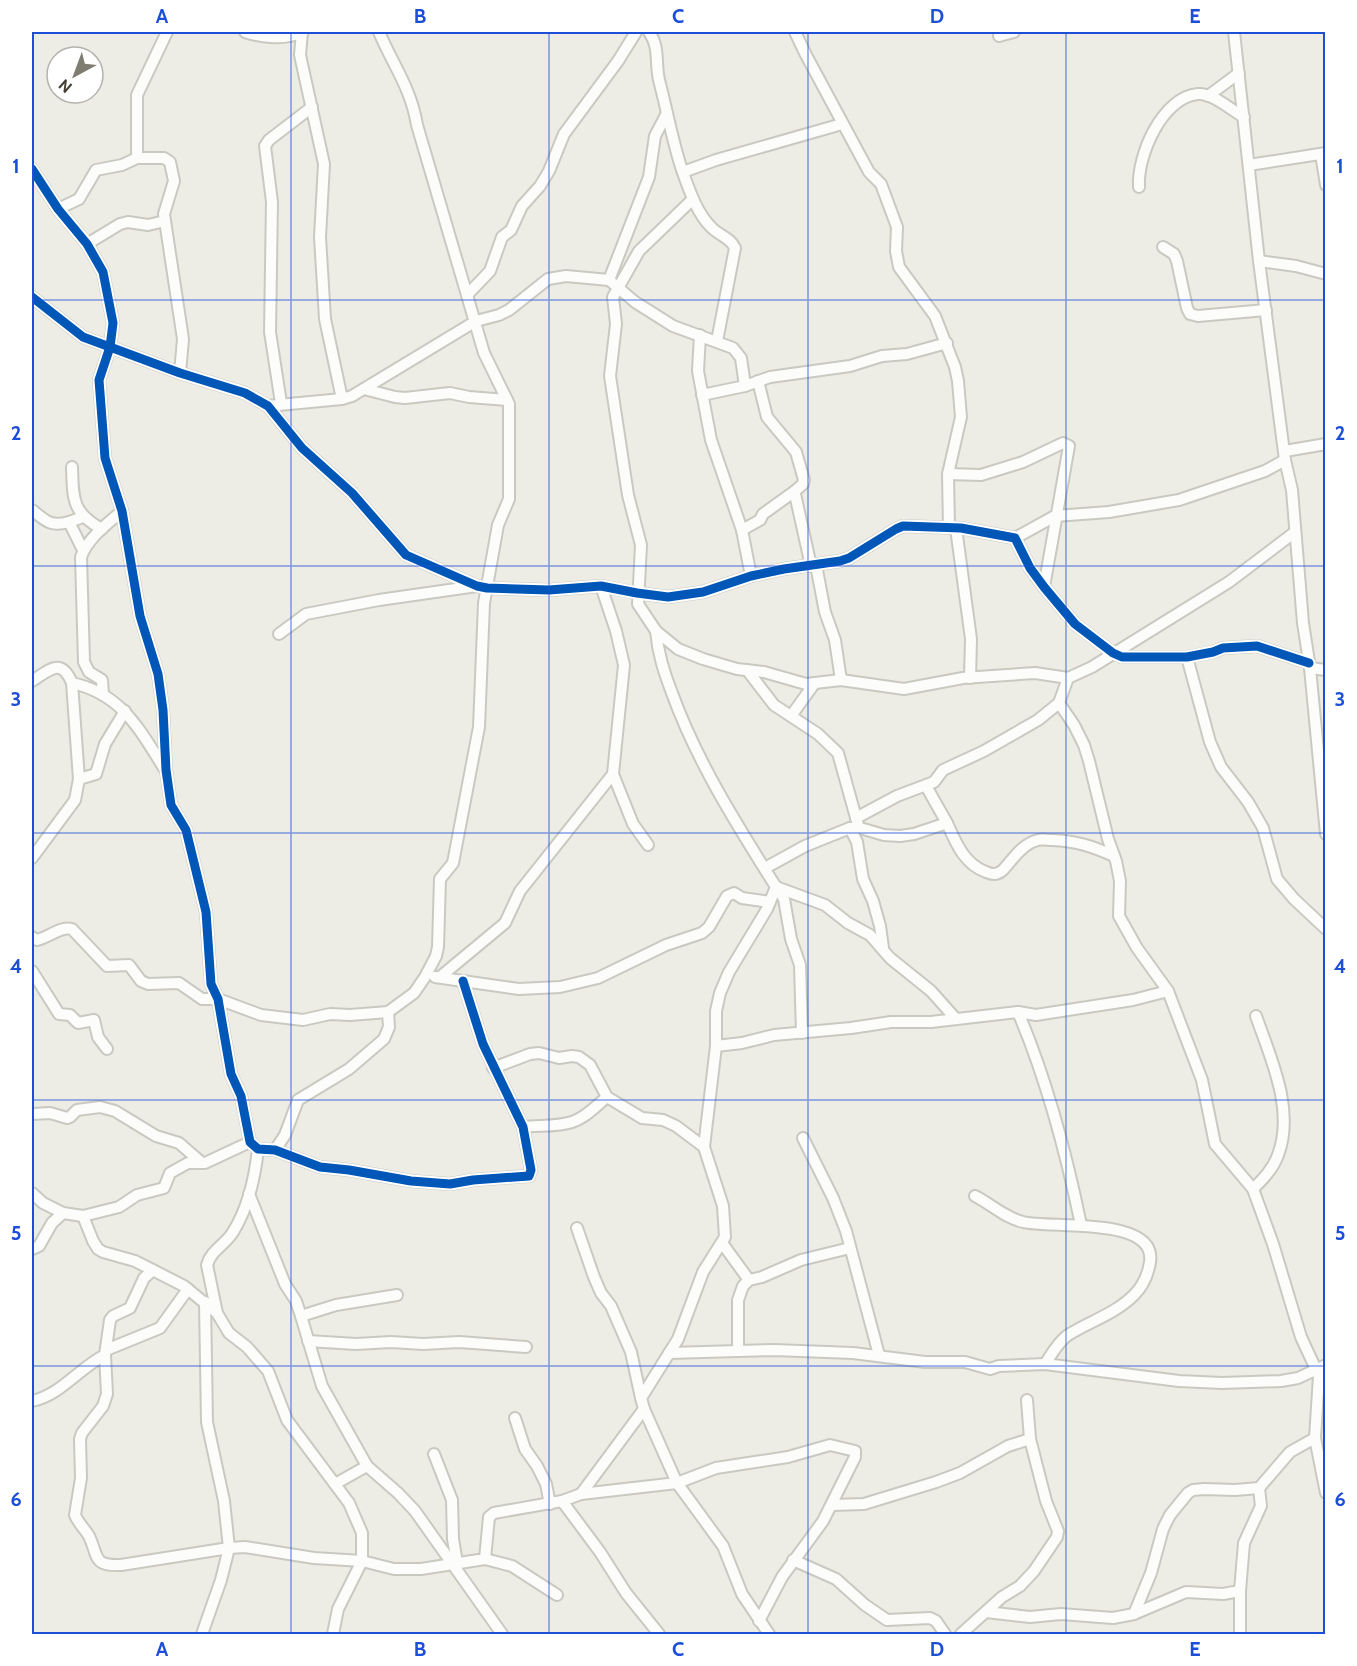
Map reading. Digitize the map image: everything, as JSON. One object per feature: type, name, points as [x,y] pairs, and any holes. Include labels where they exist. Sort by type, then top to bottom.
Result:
[{"type":"street","points":[[137,158],[137,95],[167,32]]},
{"type":"street","points":[[245,32],[285,37],[302,32],[300,55],[324,164],[320,237],[325,319],[342,399]]},
{"type":"street","points":[[32,937],[37,940],[51,936],[61,929],[72,929],[109,968],[129,965],[141,981],[148,984],[179,982],[202,999],[218,999],[261,1015],[303,1020],[330,1014],[388,1012],[410,996],[426,978],[436,956],[440,879],[453,863],[479,727],[482,587],[498,525],[509,499],[507,400],[484,353],[417,125],[414,106],[407,86],[379,32]]},
{"type":"street","points":[[468,294],[490,271],[502,237],[511,230],[522,206],[540,186],[549,171],[564,134],[618,61],[636,32]]},
{"type":"street","points":[[649,32],[654,39],[658,58],[657,70],[667,113],[693,199],[711,228],[732,242],[735,248],[717,341]]},
{"type":"street","points":[[795,32],[869,172],[881,184],[897,227],[896,251],[899,267],[932,310],[947,343],[958,381],[961,417],[948,474],[953,527],[971,639],[970,678]]},
{"type":"street","points":[[999,36],[1014,32]]},
{"type":"street","points":[[1234,32],[1259,261],[1285,456],[1292,490],[1294,531],[1326,834]]},
{"type":"street","points":[[1208,96],[1239,73]]},
{"type":"street","points":[[1139,187],[1138,174],[1142,160],[1167,110],[1188,97],[1198,94],[1208,96],[1244,117]]},
{"type":"street","points":[[281,403],[270,332],[272,212],[265,146],[269,140],[312,107]]},
{"type":"street","points":[[609,280],[649,177],[655,136],[667,113]]},
{"type":"street","points":[[683,172],[716,160],[842,124]]},
{"type":"street","points":[[1249,165],[1323,153],[1326,185]]},
{"type":"street","points":[[58,209],[79,199],[96,170],[122,165],[137,158],[164,158],[170,162],[174,181],[164,214],[183,339],[180,373]]},
{"type":"street","points":[[32,169],[58,209],[87,244],[103,272],[113,323],[110,347],[99,383],[105,458],[122,511],[140,616],[158,674],[163,702],[166,770],[171,805],[186,831],[206,912],[211,984],[218,999],[231,1074],[241,1096],[254,1146],[256,1167],[249,1194],[232,1234],[208,1259],[207,1265],[217,1312]]},
{"type":"street","points":[[693,199],[639,251],[614,297],[616,324],[610,388],[628,495],[641,545],[637,593],[639,607],[656,632],[669,643],[690,654],[800,683],[814,684],[841,680],[904,689],[970,678],[1035,673],[1068,678],[1092,667],[1229,582],[1294,531]]},
{"type":"street","points":[[87,244],[120,224],[128,222],[148,225],[165,221]]},
{"type":"street","points":[[1163,247],[1174,254],[1177,261],[1190,315],[1266,310]]},
{"type":"street","points":[[1259,261],[1296,266],[1326,274]]},
{"type":"street","points":[[268,406],[342,399],[364,389],[476,321],[509,310],[553,277],[566,276],[609,280],[673,326],[733,348],[739,354],[745,386]]},
{"type":"street","points":[[32,297],[71,330],[83,337],[180,373],[246,393],[268,406],[302,448],[352,493],[406,555],[482,587]]},
{"type":"street","points":[[700,335],[698,365],[711,440],[742,530],[751,576]]},
{"type":"street","points":[[702,395],[758,381],[850,366],[882,356],[907,354],[947,343]]},
{"type":"street","points":[[742,530],[760,520],[763,514],[795,491],[804,480],[796,452],[767,417],[758,381]]},
{"type":"street","points":[[364,389],[405,398],[450,393],[507,400]]},
{"type":"street","points":[[948,474],[981,475],[1023,462],[1066,443],[1069,450],[1055,516],[1044,587]]},
{"type":"street","points":[[279,634],[306,614],[379,600],[482,587],[549,590],[601,586],[668,597],[697,593],[751,576],[840,561],[849,558],[900,527],[953,527],[1015,538],[1055,516],[1109,512],[1179,500],[1265,471],[1285,456],[1326,444]]},
{"type":"street","points":[[72,467],[76,501],[83,517],[102,529]]},
{"type":"street","points":[[795,491],[825,612],[835,640],[841,680]]},
{"type":"street","points":[[32,510],[51,524],[57,525],[83,517]]},
{"type":"street","points":[[103,695],[102,680],[89,672],[84,663],[81,557],[84,550],[102,529],[122,511]]},
{"type":"street","points":[[69,522],[84,550]]},
{"type":"street","points":[[1015,538],[1030,568],[1075,624],[1113,653],[1122,657],[1187,657],[1223,648],[1257,646],[1309,666],[1326,670]]},
{"type":"street","points":[[601,586],[616,631],[624,665],[613,774],[633,824],[648,845]]},
{"type":"street","points":[[656,632],[658,654],[685,728],[729,809],[784,899],[791,939],[800,965],[802,1033]]},
{"type":"street","points":[[1187,657],[1210,742],[1221,767],[1248,802],[1263,828],[1277,879],[1326,929]]},
{"type":"street","points":[[32,681],[59,667],[68,673],[72,683],[79,779],[75,800],[32,858]]},
{"type":"street","points":[[747,670],[774,705],[830,743],[838,753],[855,825],[863,879],[873,901],[883,948]]},
{"type":"street","points":[[765,868],[806,846],[855,825],[897,796],[934,782],[943,770],[984,751],[1038,720],[1059,703],[1068,678]]},
{"type":"street","points":[[72,683],[86,686],[103,695],[132,718],[166,770]]},
{"type":"street","points":[[791,716],[814,684]]},
{"type":"street","points":[[1059,703],[1084,745],[1120,881],[1119,915],[1137,948],[1168,992],[1202,1080],[1215,1144],[1253,1189],[1273,1244],[1301,1337],[1322,1373],[1315,1438],[1326,1493]]},
{"type":"street","points":[[79,779],[96,774],[105,744],[124,711]]},
{"type":"street","points":[[440,977],[505,923],[520,891],[613,774]]},
{"type":"street","points":[[926,786],[960,850],[977,869],[996,874],[1002,871],[1017,853],[1038,840],[1087,844],[1114,856]]},
{"type":"street","points":[[855,825],[884,835],[900,836],[914,834],[947,823]]},
{"type":"street","points":[[777,886],[825,905],[848,923],[870,935],[890,958],[931,991],[956,1019]]},
{"type":"street","points":[[581,1494],[642,1403],[656,1372],[687,1320],[704,1272],[725,1237],[723,1206],[704,1147],[716,1046],[716,1011],[720,993],[729,972],[777,886]]},
{"type":"street","points":[[426,978],[440,977],[519,989],[560,987],[597,978],[666,945],[702,933],[710,927],[730,893],[742,898],[770,902]]},
{"type":"street","points":[[32,971],[58,1014],[70,1015],[77,1023],[94,1020],[98,1037],[107,1049]]},
{"type":"street","points":[[32,1192],[43,1203],[63,1213],[83,1216],[119,1207],[137,1196],[165,1188],[170,1173],[188,1163],[202,1163],[254,1146],[275,1150],[320,1167],[411,1181],[450,1184],[529,1176],[531,1170],[523,1126],[483,1044],[463,981]]},
{"type":"street","points":[[716,1046],[742,1043],[774,1035],[891,1022],[956,1019],[1018,1012],[1036,1015],[1168,992]]},
{"type":"street","points":[[275,1150],[284,1138],[298,1101],[349,1069],[384,1039],[389,1027],[388,1012]]},
{"type":"street","points":[[1018,1012],[1036,1056],[1052,1107],[1071,1174],[1081,1225]]},
{"type":"street","points":[[1253,1189],[1266,1176],[1278,1157],[1283,1136],[1283,1104],[1273,1065],[1256,1016]]},
{"type":"street","points":[[494,1068],[530,1054],[539,1053],[559,1058],[579,1057],[590,1065],[607,1097],[642,1118],[663,1120],[676,1126],[704,1147]]},
{"type":"street","points":[[523,1126],[559,1125],[572,1122],[581,1118],[607,1097]]},
{"type":"street","points":[[32,1114],[50,1113],[68,1118],[77,1110],[106,1108],[133,1120],[156,1136],[180,1143],[202,1163]]},
{"type":"street","points":[[803,1137],[833,1198],[846,1231],[879,1355]]},
{"type":"street","points":[[249,1194],[285,1284],[296,1301],[322,1386],[367,1467],[415,1511],[455,1563],[502,1635]]},
{"type":"street","points":[[975,1196],[1021,1222],[1064,1226],[1081,1225],[1130,1233],[1144,1241],[1151,1254],[1147,1277],[1132,1297],[1111,1313],[1066,1336],[1045,1364]]},
{"type":"street","points":[[32,1249],[39,1246],[52,1223],[63,1213]]},
{"type":"street","points":[[83,1216],[98,1249],[135,1261],[153,1270],[188,1289],[217,1312],[230,1333],[268,1371],[287,1420],[349,1503],[362,1533],[362,1561],[338,1609],[333,1635]]},
{"type":"street","points":[[577,1228],[594,1277],[601,1293],[611,1306],[631,1352],[642,1403],[677,1483],[723,1546],[742,1594],[769,1635]]},
{"type":"street","points":[[722,1243],[749,1280]]},
{"type":"street","points":[[738,1351],[738,1300],[742,1286],[749,1280],[801,1260],[850,1248]]},
{"type":"street","points":[[153,1270],[144,1278],[130,1308],[111,1317],[106,1352],[107,1394],[103,1406],[80,1439],[81,1478],[75,1511],[77,1519],[90,1539],[96,1558],[101,1563],[121,1565],[245,1547],[314,1558],[362,1561],[394,1569],[421,1569],[485,1559],[512,1566],[556,1595]]},
{"type":"street","points":[[32,1401],[49,1397],[106,1352],[124,1342],[160,1328],[188,1289]]},
{"type":"street","points":[[301,1316],[336,1305],[397,1295]]},
{"type":"street","points":[[202,1635],[230,1548],[224,1501],[207,1422],[205,1302]]},
{"type":"street","points":[[308,1341],[356,1344],[459,1342],[526,1347]]},
{"type":"street","points":[[669,1353],[774,1350],[879,1355],[925,1362],[965,1362],[990,1369],[999,1366],[1045,1364],[1179,1381],[1222,1383],[1281,1382],[1322,1373]]},
{"type":"street","points":[[961,1635],[1002,1596],[1020,1586],[1034,1571],[1057,1538],[1058,1531],[1046,1501],[1030,1439],[1027,1400]]},
{"type":"street","points":[[515,1418],[525,1449],[546,1484],[550,1504]]},
{"type":"street","points":[[1134,1614],[1151,1573],[1163,1529],[1170,1515],[1188,1493],[1204,1489],[1259,1488],[1290,1452],[1315,1438]]},
{"type":"street","points":[[832,1505],[864,1504],[936,1482],[960,1473],[1008,1446],[1030,1439]]},
{"type":"street","points":[[485,1559],[491,1515],[562,1502],[581,1494],[677,1483],[716,1468],[788,1457],[830,1446],[855,1451],[823,1521],[782,1576],[759,1621]]},
{"type":"street","points":[[434,1454],[452,1500],[455,1563]]},
{"type":"street","points":[[335,1484],[367,1467]]},
{"type":"street","points":[[1240,1635],[1240,1591],[1244,1543],[1261,1506],[1259,1488]]},
{"type":"street","points":[[562,1502],[605,1558],[626,1593],[659,1635]]},
{"type":"street","points":[[793,1560],[836,1579],[865,1605],[887,1620],[930,1618],[936,1621],[945,1635]]},
{"type":"street","points":[[986,1612],[1030,1617],[1061,1614],[1113,1618],[1134,1614],[1186,1592],[1223,1594],[1240,1591]]},
{"type":"cycle path","points":[[32,169],[58,209],[87,244],[103,272],[113,323],[110,347],[99,380],[105,458],[122,511],[140,616],[158,674],[171,805],[186,830],[206,912],[211,984],[218,999],[231,1074],[241,1096],[250,1142],[258,1149],[275,1150],[320,1167],[411,1181],[450,1184],[529,1176],[531,1170],[523,1127],[483,1044],[463,981]]},
{"type":"cycle path","points":[[32,297],[83,337],[180,373],[245,393],[268,406],[302,448],[352,493],[406,555],[477,586],[549,590],[601,586],[668,597],[703,592],[751,576],[784,569],[840,561],[903,526],[961,528],[1015,538],[1030,568],[1075,624],[1113,653],[1122,657],[1187,657],[1223,648],[1257,646],[1309,663]]}]
